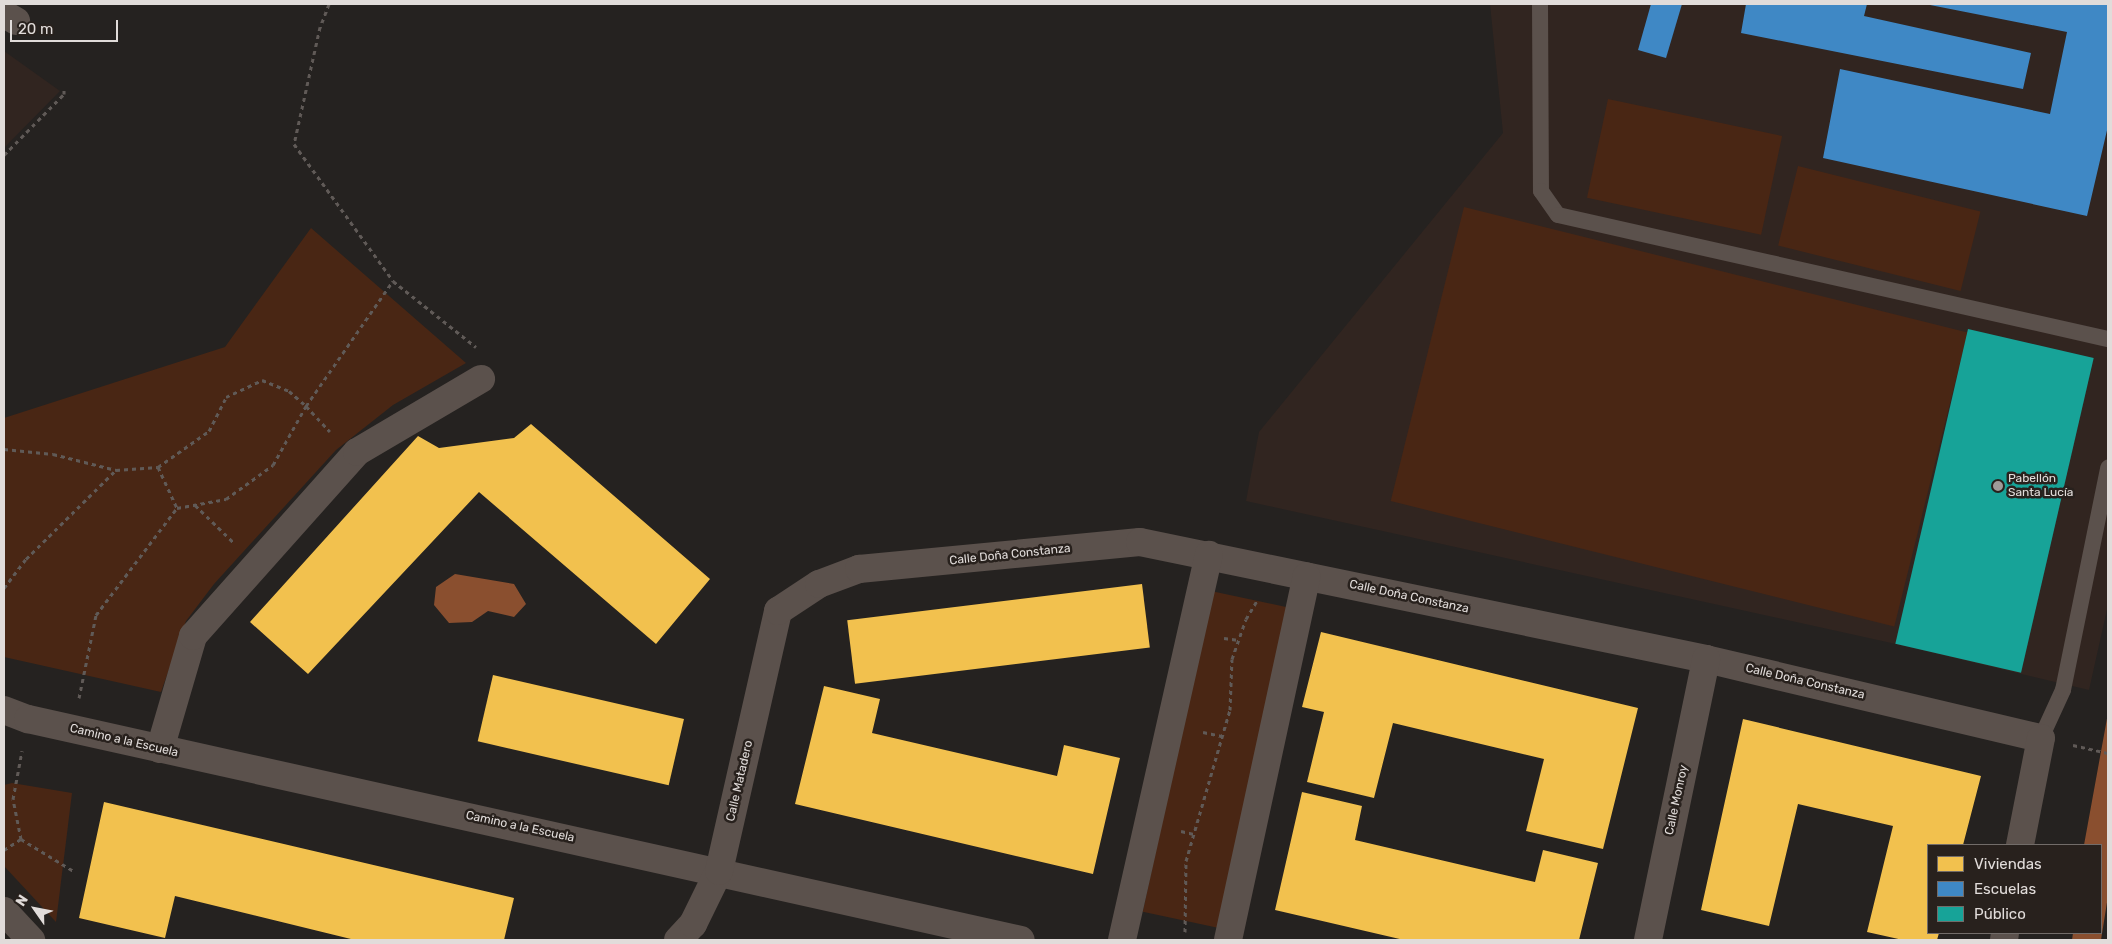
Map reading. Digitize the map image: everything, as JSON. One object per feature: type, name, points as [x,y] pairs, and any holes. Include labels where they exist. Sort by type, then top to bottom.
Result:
[{"type":"street","points":[[160,749],[194,636],[357,452],[481,379]]},
{"type":"street","name":"Calle Doña Constanza","points":[[778,612],[819,584],[859,569],[1140,542],[1706,659],[2041,738]]},
{"type":"street","points":[[1122,940],[1209,555]]},
{"type":"street","points":[[1228,940],[1307,576]]},
{"type":"street","name":"Calle Matadero","points":[[678,940],[693,924],[719,871],[778,612]]},
{"type":"street","name":"Calle Monroy","points":[[1648,940],[1706,659]]},
{"type":"street","name":"Camino a la Escuela","points":[[13,716],[719,871],[1021,940]]},
{"type":"street","points":[[2020,844],[2041,738]]},
{"type":"street","points":[[4,912],[31,940]]},
{"type":"lane","points":[[1540,4],[1541,191],[1558,216],[2108,339]]},
{"type":"lane","points":[[2041,738],[2063,690],[2108,468]]},
{"type":"path","points":[[329,4],[320,27],[294,144],[393,281],[479,350],[481,379]]},
{"type":"path","points":[[4,155],[64,94],[64,88]]},
{"type":"path","points":[[76,730],[82,674],[96,615],[177,508],[226,499],[272,465],[306,406],[393,281]]},
{"type":"path","points":[[4,449],[53,454],[116,470],[158,468],[209,431],[226,397],[262,380],[289,390],[306,406]]},
{"type":"path","points":[[158,468],[177,508]]},
{"type":"path","points":[[4,588],[26,559],[116,470]]},
{"type":"path","points":[[196,505],[257,564]]},
{"type":"path","points":[[1185,932],[1186,861],[1230,710],[1232,659],[1246,619],[1261,594]]},
{"type":"path","points":[[13,716],[13,799],[21,839],[75,872]]},
{"type":"path","points":[[2095,750],[2108,753]]},
{"type":"path","points":[[4,850],[21,839]]},
{"type":"shaded area","points":[[1490,4],[2108,4],[2108,605],[2089,690],[1896,644],[1246,501],[1259,432],[1503,133]]},
{"type":"shaded area","points":[[4,51],[60,91],[4,148]]},
{"type":"shaded area","points":[[1608,99],[1782,136],[1761,235],[1587,198]]},
{"type":"shaded area","points":[[1798,166],[1980,211],[1961,291],[1778,246]]},
{"type":"shaded area","points":[[1464,207],[1968,333],[1894,627],[1391,501]]},
{"type":"shaded area","points":[[311,228],[466,363],[393,405],[336,450],[214,584],[186,621],[161,692],[4,657],[4,418],[225,347]]},
{"type":"shaded area","points":[[455,574],[514,584],[526,604],[514,617],[488,611],[472,622],[449,623],[434,605],[436,587]]},
{"type":"shaded area","points":[[1211,591],[1288,607],[1220,928],[1143,912]]},
{"type":"shaded area","points":[[2108,713],[2108,896],[2102,934],[2102,844],[2084,844]]},
{"type":"shaded area","points":[[12,783],[72,793],[56,922],[4,866],[4,785]]},
{"type":"shaded area","points":[[2073,934],[2102,934],[2101,940],[2072,940]]},
{"type":"building: Viviendas","points":[[531,424],[710,579],[656,644],[479,492],[308,674],[250,622],[418,436],[439,448],[514,438]]},
{"type":"building: Viviendas","points":[[1142,584],[1150,648],[855,684],[847,620]]},
{"type":"building: Viviendas","points":[[1321,632],[1638,708],[1603,849],[1526,831],[1544,759],[1393,723],[1374,798],[1307,782],[1324,712],[1302,707]]},
{"type":"building: Viviendas","points":[[493,675],[684,719],[669,785],[478,741]]},
{"type":"building: Viviendas","points":[[824,686],[880,699],[872,733],[1057,776],[1064,745],[1120,758],[1093,874],[795,804]]},
{"type":"building: Viviendas","points":[[1743,719],[1981,776],[1963,844],[1927,844],[1927,934],[1939,934],[1937,940],[1903,940],[1867,932],[1893,826],[1798,804],[1769,926],[1701,910]]},
{"type":"building: Viviendas","points":[[1302,792],[1362,806],[1355,840],[1535,882],[1543,850],[1598,863],[1579,940],[1404,940],[1275,910]]},
{"type":"building: Viviendas","points":[[104,802],[514,898],[504,940],[355,940],[175,896],[165,938],[79,918]]},
{"type":"building: Escuelas","points":[[1651,4],[1682,4],[1666,58],[1638,50]]},
{"type":"building: Escuelas","points":[[1746,4],[1867,4],[1864,16],[2031,53],[2023,89],[1741,33]]},
{"type":"building: Escuelas","points":[[1925,4],[2108,4],[2108,126],[2087,216],[1823,158],[1840,69],[2050,114],[2067,32]]},
{"type":"building: Público","name":"Pabellón Santa Lucía","points":[[1968,329],[2094,358],[2021,673],[1895,644]]},
{"type":"place","name":"Pabellón Santa Lucía","points":[[1998,486]]}]
